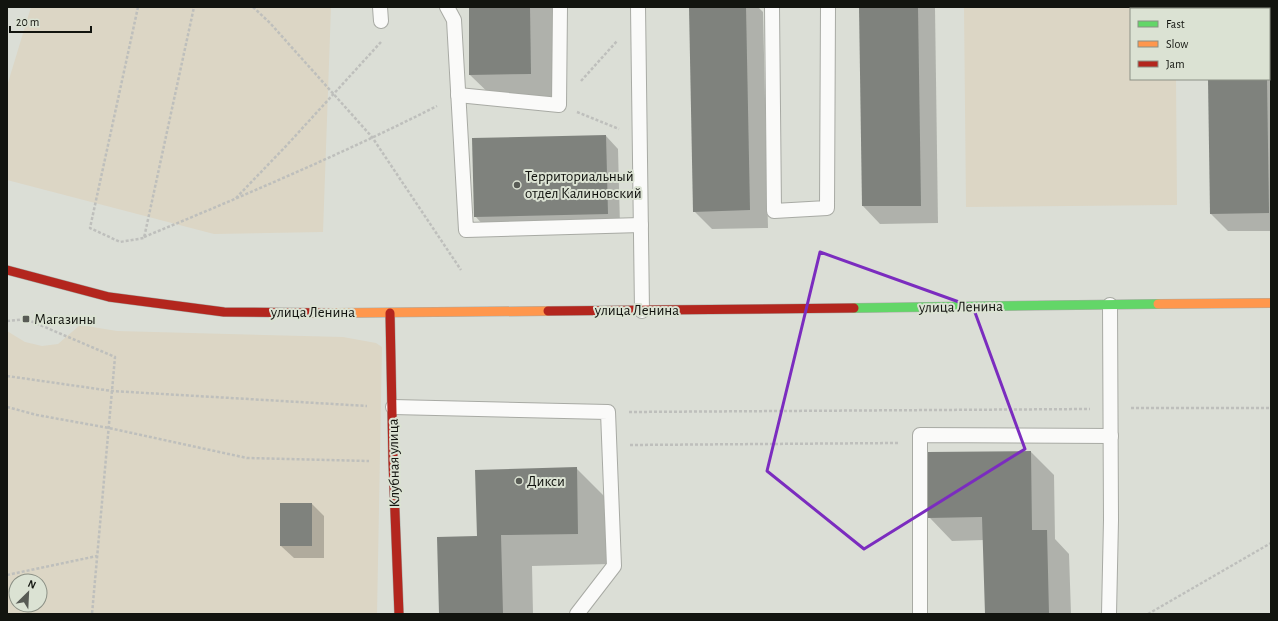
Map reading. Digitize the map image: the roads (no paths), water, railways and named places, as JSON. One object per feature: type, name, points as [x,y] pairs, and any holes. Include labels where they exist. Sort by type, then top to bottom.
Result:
[{"type":"main road","name":"улица Ленина","points":[[7,270],[109,297],[224,312],[390,313],[452,311],[642,311],[1271,303]]},
{"type":"main road","name":"Клубная улица","points":[[390,313],[398,614]]},
{"type":"lane","points":[[447,7],[454,20],[466,230],[641,225]]},
{"type":"lane","points":[[458,96],[559,105],[560,7]]},
{"type":"lane","points":[[772,7],[774,211],[827,208],[828,7]]},
{"type":"lane","points":[[638,12],[642,311]]},
{"type":"lane","points":[[1109,614],[1111,520],[1110,305]]},
{"type":"lane","points":[[393,407],[608,412],[614,566],[577,614]]},
{"type":"lane","points":[[920,614],[920,435],[1111,436]]},
{"type":"place","name":"Территориальный отдел Калиновский","points":[[517,185]]},
{"type":"place","name":"Магазины","points":[[26,319]]},
{"type":"place","name":"Дикси","points":[[519,481]]}]
